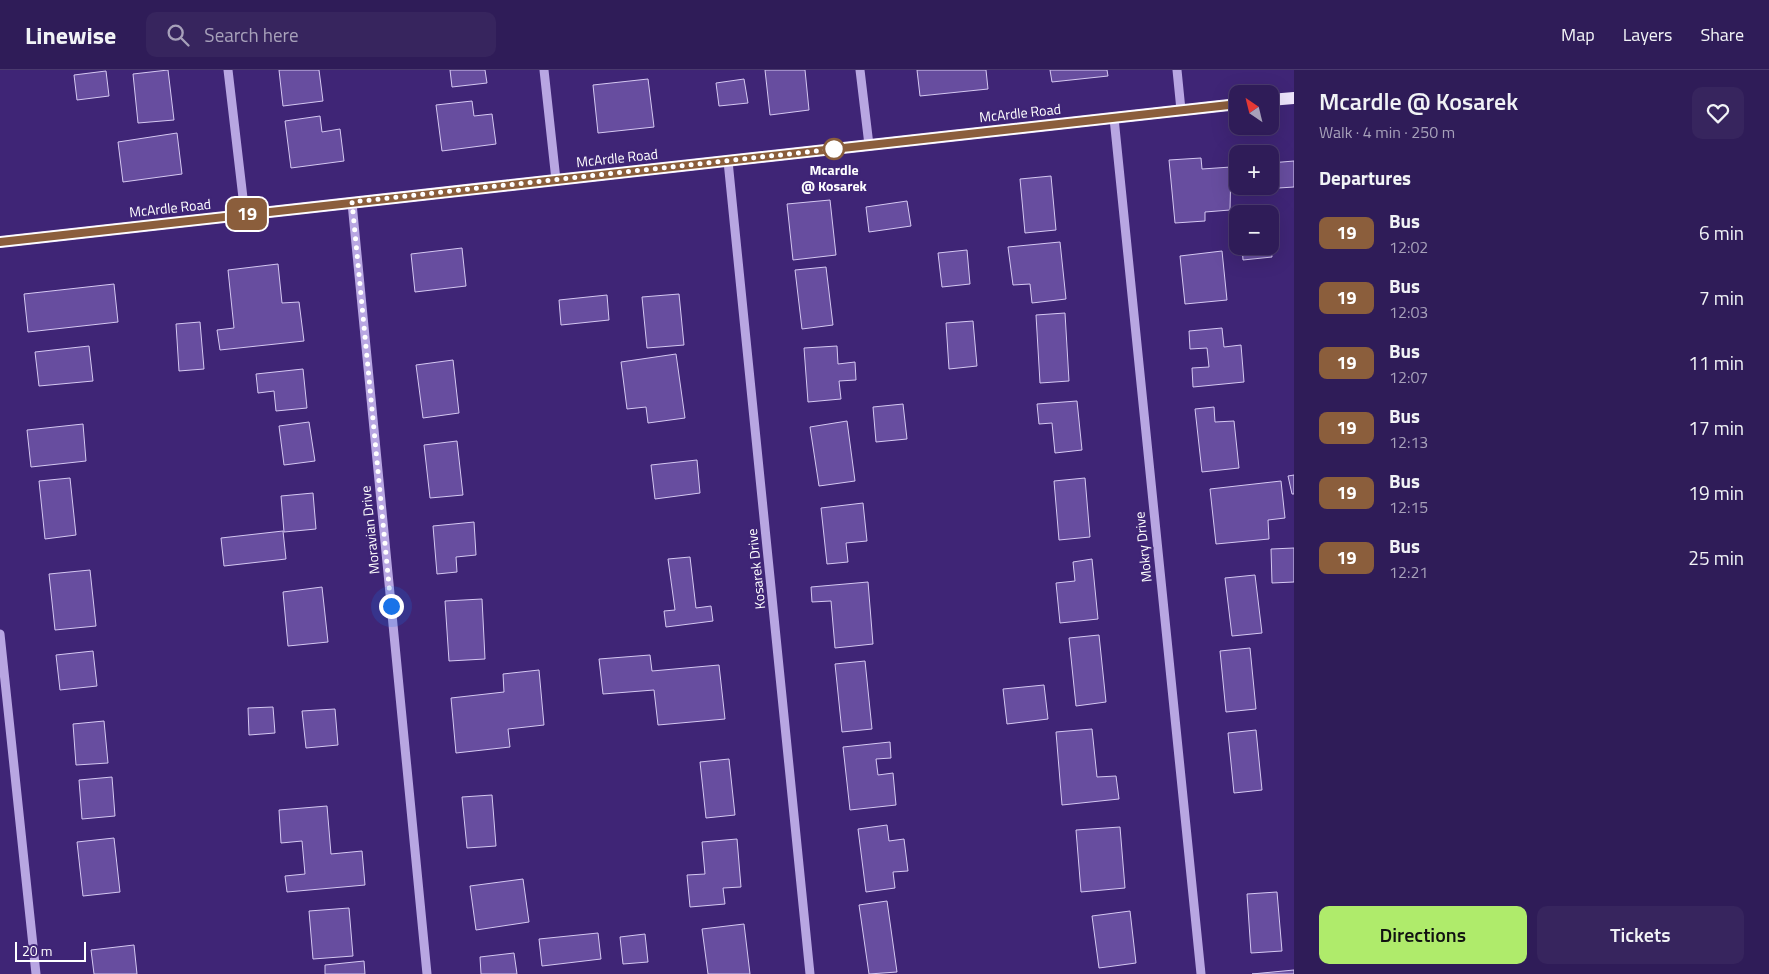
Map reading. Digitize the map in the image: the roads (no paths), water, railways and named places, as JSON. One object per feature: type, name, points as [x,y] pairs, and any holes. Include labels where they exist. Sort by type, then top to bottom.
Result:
[{"type":"main road","points":[[1279,99],[1294,98]]},
{"type":"main road","name":"McArdle Road","points":[[0,242],[1229,105]]},
{"type":"street","points":[[228,70],[245,215]]},
{"type":"street","points":[[544,70],[556,180]]},
{"type":"street","points":[[860,70],[869,145]]},
{"type":"street","points":[[1177,70],[1181,110]]},
{"type":"street","name":"Mokry Drive","points":[[1114,118],[1201,974]]},
{"type":"street","name":"Kosarek Drive","points":[[728,161],[810,974]]},
{"type":"street","name":"Moravian Drive","points":[[352,202],[427,974]]},
{"type":"street","points":[[0,634],[36,974]]},
{"type":"place","name":"Mcardle @ Kosarek","points":[[834,149]]}]
